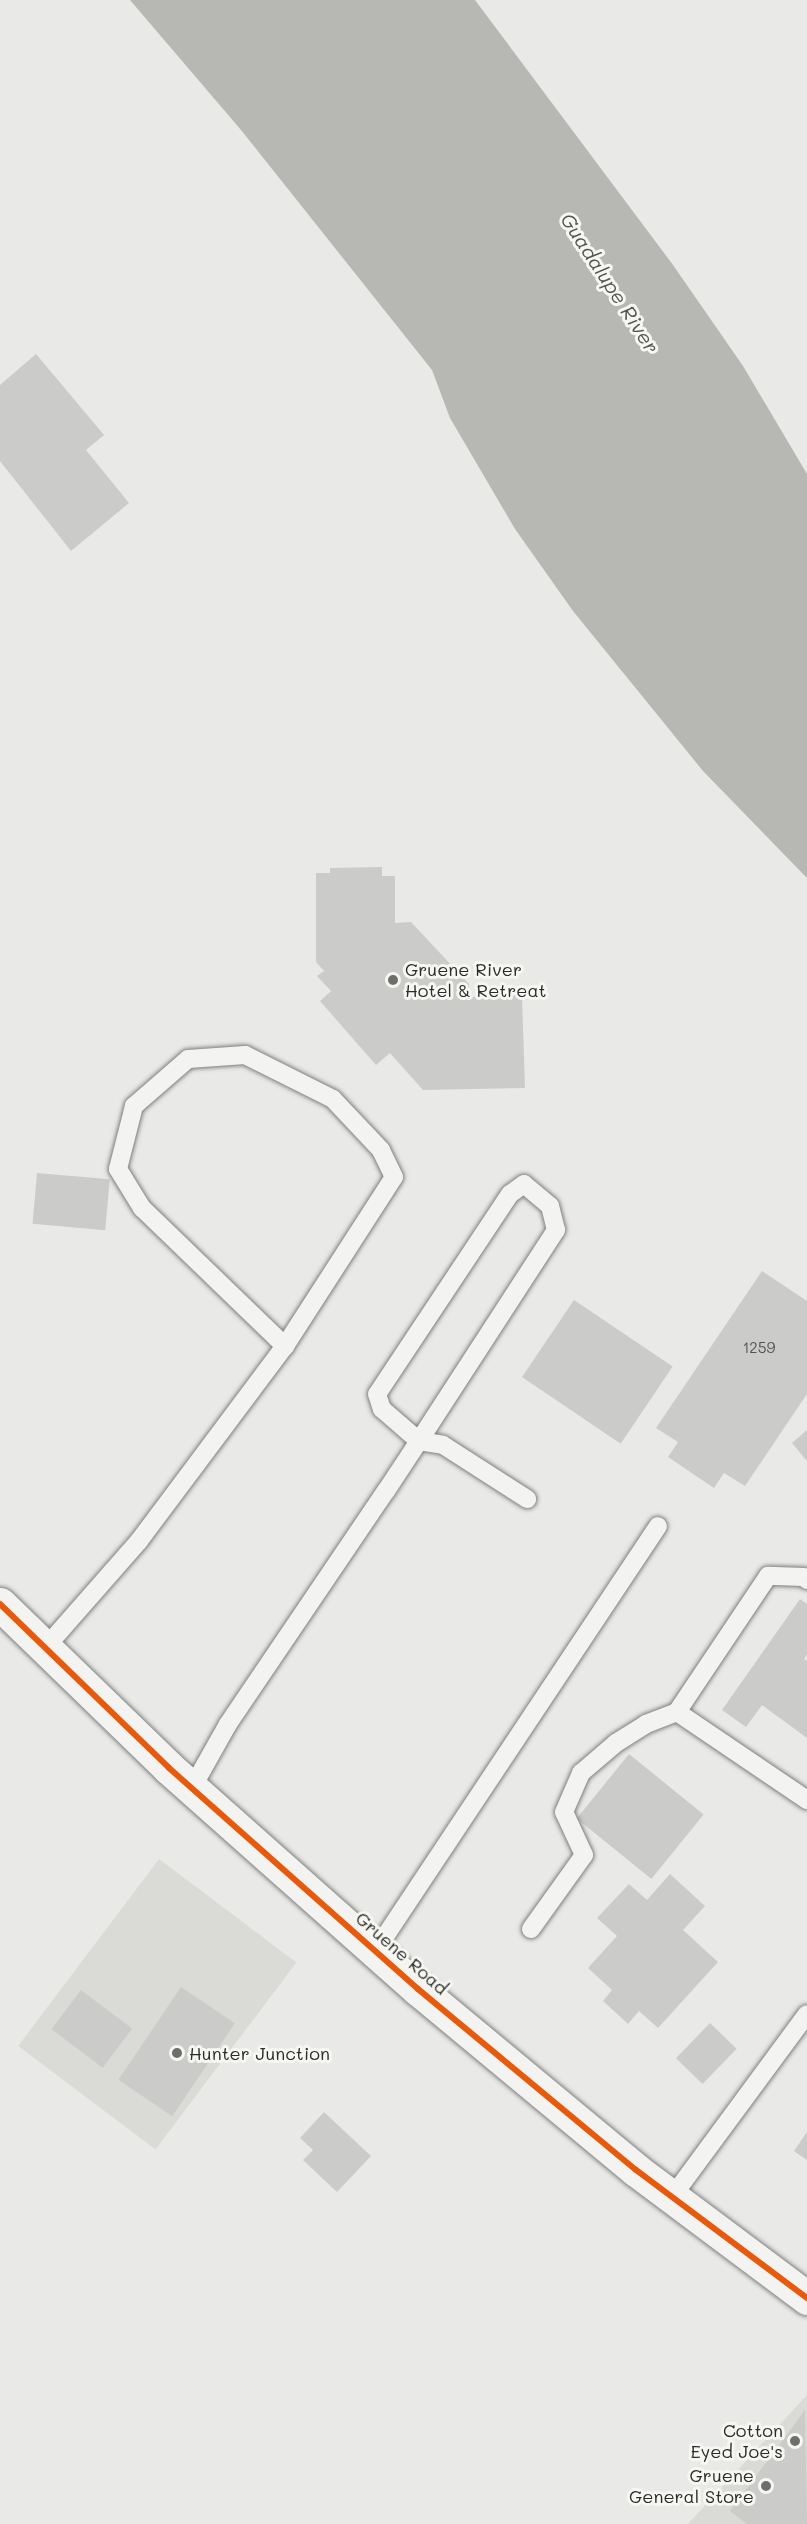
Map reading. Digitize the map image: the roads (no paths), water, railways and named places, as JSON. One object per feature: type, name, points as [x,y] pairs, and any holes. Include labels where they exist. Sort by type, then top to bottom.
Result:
[{"type":"street","name":"Gruene Road","points":[[0,1604],[192,1788],[375,1950],[618,2155],[807,2298]]},
{"type":"lane","points":[[45,1647],[140,1541],[285,1346],[394,1178],[381,1150],[333,1099],[245,1055],[188,1059],[134,1106],[118,1169],[142,1208],[285,1346]]},
{"type":"lane","points":[[192,1788],[228,1724],[419,1441],[555,1230],[550,1206],[524,1184],[510,1194],[377,1394],[382,1409],[419,1441],[443,1445],[527,1499]]},
{"type":"lane","points":[[375,1950],[658,1526]]},
{"type":"lane","points":[[531,1929],[584,1855],[564,1812],[581,1773],[616,1743],[636,1730],[677,1712],[768,1576],[804,1577],[807,1580]]},
{"type":"lane","points":[[677,1712],[807,1800]]},
{"type":"lane","points":[[672,2197],[807,2014]]},
{"type":"water","name":"Guadalupe River","points":[[130,0],[475,0],[673,265],[743,366],[807,474],[807,878],[703,771],[573,611],[515,529],[450,418],[432,370],[241,130]]},
{"type":"place","name":"Gruene River Hotel & Retreat","points":[[393,980]]},
{"type":"place","name":"Hunter Junction","points":[[177,2053]]},
{"type":"place","name":"Cotton Eyed Joe's","points":[[795,2441]]},
{"type":"place","name":"Gruene General Store","points":[[766,2486]]}]
